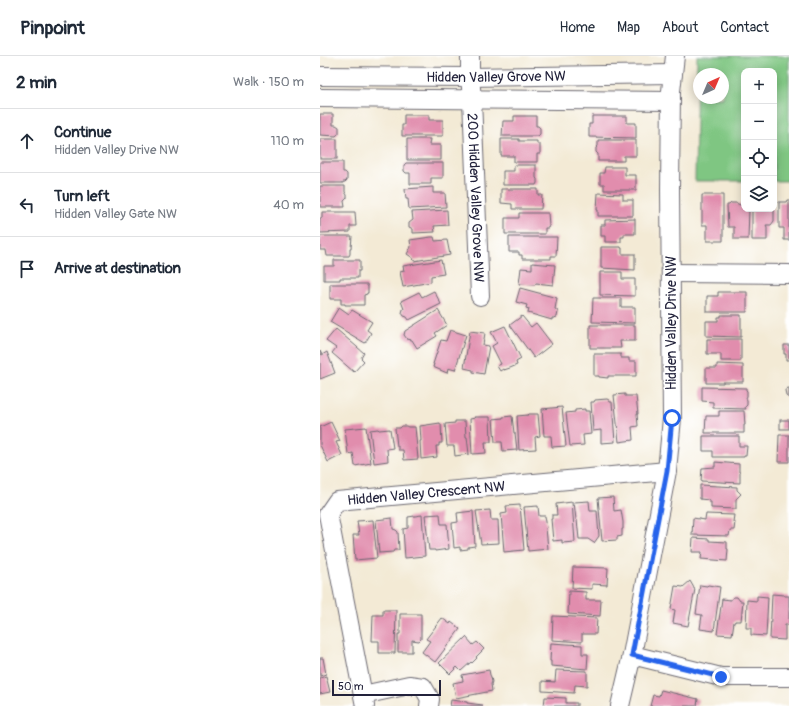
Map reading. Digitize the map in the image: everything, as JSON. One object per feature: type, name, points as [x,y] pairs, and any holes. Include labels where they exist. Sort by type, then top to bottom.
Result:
[{"type":"street","name":"200 Hidden Valley Grove NW","points":[[470,56],[480,296]]},
{"type":"street","name":"Hidden Valley Drive NW","points":[[620,706],[632,655],[667,471],[672,418],[671,91],[675,56]]},
{"type":"street","name":"Hidden Valley Grove NW","points":[[320,76],[470,77],[673,74]]},
{"type":"street","name":"Hidden Valley Grove NW","points":[[320,98],[671,101]]},
{"type":"street","points":[[671,272],[789,274]]},
{"type":"street","name":"Hidden Valley Crescent NW","points":[[429,706],[430,699],[422,687],[409,685],[364,700],[328,514],[337,501],[667,471]]},
{"type":"street","points":[[632,655],[721,677],[789,677]]},
{"type":"green space","points":[[697,56],[789,56],[789,181],[777,181],[777,68],[741,68],[741,181],[695,181],[696,104],[729,104],[729,68],[697,68]]},
{"type":"building","points":[[320,114],[333,114],[333,125],[339,127],[339,133],[336,136],[320,135]]},
{"type":"building","points":[[404,115],[429,115],[429,120],[443,120],[443,136],[402,136]]},
{"type":"building","points":[[514,116],[536,116],[536,126],[540,128],[540,134],[538,136],[502,136],[503,121],[514,121]]},
{"type":"building","points":[[592,116],[627,116],[627,123],[636,123],[636,138],[589,137],[589,124],[592,124]]},
{"type":"building","points":[[320,139],[337,139],[337,159],[320,159]]},
{"type":"building","points":[[407,139],[430,139],[429,145],[441,145],[441,160],[407,160]]},
{"type":"building","points":[[501,139],[537,141],[537,144],[540,144],[540,154],[537,154],[537,162],[514,162],[514,156],[501,156]]},
{"type":"building","points":[[598,140],[636,140],[636,156],[624,156],[624,161],[598,161],[596,148],[598,146]]},
{"type":"building","points":[[320,162],[343,162],[343,172],[347,174],[347,180],[343,183],[320,183]]},
{"type":"building","points":[[406,163],[443,163],[443,178],[431,178],[431,184],[410,184],[410,173],[406,173],[404,171],[404,165]]},
{"type":"building","points":[[514,165],[536,165],[536,185],[503,185],[503,171],[514,171]]},
{"type":"building","points":[[605,167],[625,167],[625,175],[636,175],[636,190],[604,190],[604,184],[600,184],[600,173],[604,173]]},
{"type":"building","points":[[320,186],[345,186],[347,198],[344,201],[345,207],[320,207]]},
{"type":"building","points":[[433,187],[433,193],[445,193],[446,207],[409,209],[405,189]]},
{"type":"building","points":[[501,189],[538,189],[538,195],[542,195],[541,209],[512,209],[512,204],[501,203]]},
{"type":"building","points":[[598,193],[623,194],[623,200],[633,200],[633,216],[598,216]]},
{"type":"building","points":[[702,195],[723,195],[723,241],[707,241],[707,225],[702,225]]},
{"type":"building","points":[[789,200],[789,240],[784,240],[784,228],[779,228],[779,202],[786,202]]},
{"type":"building","points":[[731,203],[741,205],[741,212],[749,212],[748,239],[734,239],[734,227],[728,227],[727,205]]},
{"type":"building","points":[[447,210],[448,225],[434,226],[435,232],[413,233],[413,229],[409,227],[409,223],[413,220],[412,212]]},
{"type":"building","points":[[322,212],[355,212],[356,226],[350,226],[350,232],[320,233],[320,218],[322,218]]},
{"type":"building","points":[[752,212],[774,212],[774,221],[771,225],[766,225],[767,240],[752,240]]},
{"type":"building","points":[[519,213],[548,213],[549,226],[548,228],[545,228],[545,234],[505,234],[505,218],[519,218]]},
{"type":"building","points":[[635,219],[635,234],[624,234],[624,237],[621,237],[621,242],[605,242],[605,236],[601,236],[601,225],[605,225],[605,220]]},
{"type":"building","points":[[320,236],[352,236],[349,256],[327,256],[326,250],[320,250]]},
{"type":"building","points":[[434,237],[435,241],[447,240],[450,255],[414,261],[413,258],[407,254],[411,247],[410,240]]},
{"type":"building","points":[[509,237],[557,237],[556,256],[551,256],[551,259],[522,259],[522,255],[519,255],[519,252],[509,252]]},
{"type":"building","points":[[601,247],[621,247],[622,254],[635,254],[635,270],[601,268]]},
{"type":"building","points":[[334,260],[360,260],[360,271],[358,271],[358,278],[324,280],[324,266],[334,266]]},
{"type":"building","points":[[441,260],[444,274],[431,276],[431,282],[403,287],[400,272],[404,271],[403,266]]},
{"type":"building","points":[[532,263],[555,265],[553,285],[536,283],[535,285],[519,284],[521,268],[532,269]]},
{"type":"building","points":[[600,272],[622,272],[622,279],[635,279],[635,296],[600,295]]},
{"type":"building","points":[[330,284],[367,284],[368,293],[364,295],[364,305],[345,305],[341,304],[341,299],[330,299]]},
{"type":"building","points":[[520,288],[557,298],[555,309],[558,312],[557,317],[552,318],[552,320],[528,313],[529,309],[526,308],[527,305],[516,302]]},
{"type":"building","points":[[434,291],[441,304],[409,320],[404,316],[402,313],[404,309],[401,301],[419,292],[422,297]]},
{"type":"building","points":[[718,292],[747,292],[747,312],[707,312],[707,296],[718,296]]},
{"type":"building","points":[[593,298],[621,298],[621,307],[635,307],[635,323],[592,322]]},
{"type":"building","points":[[339,307],[349,314],[352,310],[372,322],[367,330],[371,333],[365,343],[330,322]]},
{"type":"building","points":[[438,310],[447,325],[435,333],[437,336],[417,348],[412,340],[407,339],[404,335],[405,331]]},
{"type":"building","points":[[721,315],[741,315],[741,337],[706,336],[706,321],[718,321],[718,317],[721,317]]},
{"type":"building","points":[[522,316],[531,327],[536,323],[552,344],[534,358],[510,325]]},
{"type":"building","points":[[590,325],[635,325],[635,341],[620,341],[621,348],[590,348]]},
{"type":"building","points":[[505,326],[521,359],[516,362],[517,365],[500,371],[497,366],[501,364],[492,346],[497,343],[491,332]]},
{"type":"building","points":[[336,329],[364,353],[361,358],[364,361],[354,372],[332,353],[336,348],[326,341]]},
{"type":"building","points":[[450,330],[466,335],[455,370],[448,368],[447,373],[433,367],[433,364],[441,340],[446,341]]},
{"type":"building","points":[[470,331],[485,333],[483,345],[489,346],[484,374],[473,372],[473,370],[464,368]]},
{"type":"building","points":[[707,339],[741,339],[741,361],[721,361],[721,354],[707,354]]},
{"type":"building","points":[[784,345],[789,345],[789,360],[786,360],[786,354],[784,354]]},
{"type":"building","points":[[320,351],[322,355],[327,352],[335,373],[320,379]]},
{"type":"building","points":[[594,354],[621,354],[621,358],[629,358],[629,361],[636,361],[636,376],[608,376],[608,378],[594,376]]},
{"type":"building","points":[[717,364],[743,365],[743,382],[706,383],[706,368],[717,368]]},
{"type":"building","points":[[702,387],[746,388],[746,409],[713,408],[713,402],[702,401]]},
{"type":"building","points":[[788,388],[789,398],[786,396],[785,390]]},
{"type":"building","points":[[625,394],[625,396],[636,396],[638,426],[632,427],[633,440],[619,442],[614,395]]},
{"type":"building","points":[[607,399],[612,402],[615,442],[601,443],[601,430],[593,431],[591,402],[594,402],[595,400]]},
{"type":"building","points":[[562,407],[566,446],[552,447],[551,436],[544,436],[542,409]]},
{"type":"building","points":[[585,409],[585,411],[589,411],[591,434],[583,435],[584,445],[570,446],[566,413]]},
{"type":"building","points":[[719,411],[744,411],[744,433],[705,433],[706,416],[719,416]]},
{"type":"building","points":[[538,414],[540,436],[535,437],[536,449],[519,450],[517,416]]},
{"type":"building","points":[[512,416],[517,450],[503,451],[502,442],[495,442],[493,419]]},
{"type":"building","points":[[474,417],[490,417],[491,442],[485,442],[486,453],[472,454],[470,419],[475,418]]},
{"type":"building","points":[[780,420],[789,420],[789,429],[780,429]]},
{"type":"building","points":[[455,421],[465,421],[469,454],[455,456],[454,446],[447,446],[445,424],[455,423]]},
{"type":"building","points":[[331,422],[340,441],[336,442],[342,455],[328,462],[320,445],[320,427]]},
{"type":"building","points":[[440,423],[442,443],[439,443],[439,446],[436,446],[437,457],[421,459],[420,426]]},
{"type":"building","points":[[402,426],[415,427],[418,459],[404,460],[403,450],[398,450],[395,428],[400,428]]},
{"type":"building","points":[[366,427],[371,463],[355,466],[353,453],[348,454],[345,429]]},
{"type":"building","points":[[390,429],[393,448],[387,449],[388,461],[374,463],[370,430]]},
{"type":"building","points":[[779,435],[789,435],[789,462],[778,462]]},
{"type":"building","points":[[703,436],[739,436],[739,446],[747,446],[746,456],[713,457],[713,451],[703,451]]},
{"type":"building","points":[[715,462],[739,464],[740,483],[701,481],[702,468],[715,467]]},
{"type":"building","points":[[700,485],[737,487],[737,490],[741,494],[736,499],[736,509],[711,508],[711,502],[709,502],[709,500],[700,499]]},
{"type":"building","points":[[613,497],[614,511],[621,510],[623,522],[622,536],[617,537],[617,540],[602,541],[598,498]]},
{"type":"building","points":[[589,501],[590,511],[597,511],[599,536],[594,543],[588,539],[579,539],[576,520],[574,502]]},
{"type":"building","points":[[572,502],[575,542],[562,543],[562,540],[553,541],[551,519],[552,515],[557,515],[556,504]]},
{"type":"building","points":[[520,505],[524,550],[504,552],[501,514],[507,513],[506,506]]},
{"type":"building","points":[[538,506],[539,516],[545,516],[548,549],[528,551],[524,507]]},
{"type":"building","points":[[490,510],[491,520],[498,520],[499,543],[481,544],[476,511]]},
{"type":"building","points":[[473,511],[475,546],[460,550],[460,547],[454,548],[452,523],[458,522],[457,513]]},
{"type":"building","points":[[440,514],[441,524],[447,524],[449,549],[435,551],[429,550],[425,515]]},
{"type":"building","points":[[706,514],[734,515],[734,530],[730,530],[729,536],[692,535],[693,518],[705,520]]},
{"type":"building","points":[[422,515],[425,556],[405,558],[403,529],[408,528],[408,517]]},
{"type":"building","points":[[392,518],[393,529],[398,532],[399,550],[379,553],[376,520]]},
{"type":"building","points":[[373,520],[377,558],[355,560],[353,535],[359,535],[357,521]]},
{"type":"building","points":[[693,538],[727,542],[727,561],[701,559],[702,552],[692,552]]},
{"type":"building","points":[[573,567],[608,568],[607,585],[592,584],[592,589],[572,588]]},
{"type":"building","points":[[690,581],[695,589],[688,626],[673,623],[675,610],[671,609],[675,586],[683,587]]},
{"type":"building","points":[[700,585],[720,587],[714,631],[700,629],[702,615],[696,614]]},
{"type":"building","points":[[569,591],[586,592],[586,600],[601,600],[600,616],[568,614]]},
{"type":"building","points":[[772,594],[789,596],[789,625],[785,625],[785,640],[770,639]]},
{"type":"building","points":[[757,596],[768,597],[766,636],[751,635],[751,628],[746,628],[747,600],[757,601]]},
{"type":"building","points":[[733,597],[737,597],[740,601],[743,601],[741,621],[734,622],[732,635],[717,634],[722,599],[731,600]]},
{"type":"building","points":[[383,610],[396,610],[395,653],[379,653],[379,641],[372,641],[373,615],[383,615]]},
{"type":"building","points":[[400,614],[421,614],[421,639],[419,641],[412,640],[412,652],[398,652]]},
{"type":"building","points":[[553,616],[597,618],[596,634],[582,634],[582,642],[552,640]]},
{"type":"building","points":[[442,618],[450,624],[451,622],[460,629],[435,662],[422,652],[430,641],[426,639]]},
{"type":"building","points":[[466,637],[473,645],[477,642],[484,649],[472,663],[471,662],[461,671],[457,667],[450,674],[439,663]]},
{"type":"building","points":[[551,643],[582,645],[582,654],[588,654],[587,669],[551,666]]},
{"type":"building","points":[[320,658],[323,658],[326,674],[320,676]]},
{"type":"building","points":[[489,670],[492,682],[492,691],[456,698],[453,683],[463,681],[462,675]]},
{"type":"building","points":[[556,670],[587,671],[587,686],[575,685],[574,693],[542,691],[542,681],[555,682]]},
{"type":"building","points":[[326,676],[330,692],[320,694],[320,678]]},
{"type":"building","points":[[661,690],[698,699],[697,706],[650,706],[653,695],[659,696]]},
{"type":"building","points":[[545,697],[566,698],[566,703],[577,703],[577,706],[544,706]]},
{"type":"building","points":[[451,700],[483,705],[483,706],[450,706]]},
{"type":"route","points":[[672,418],[667,471],[632,655],[721,677]]}]
